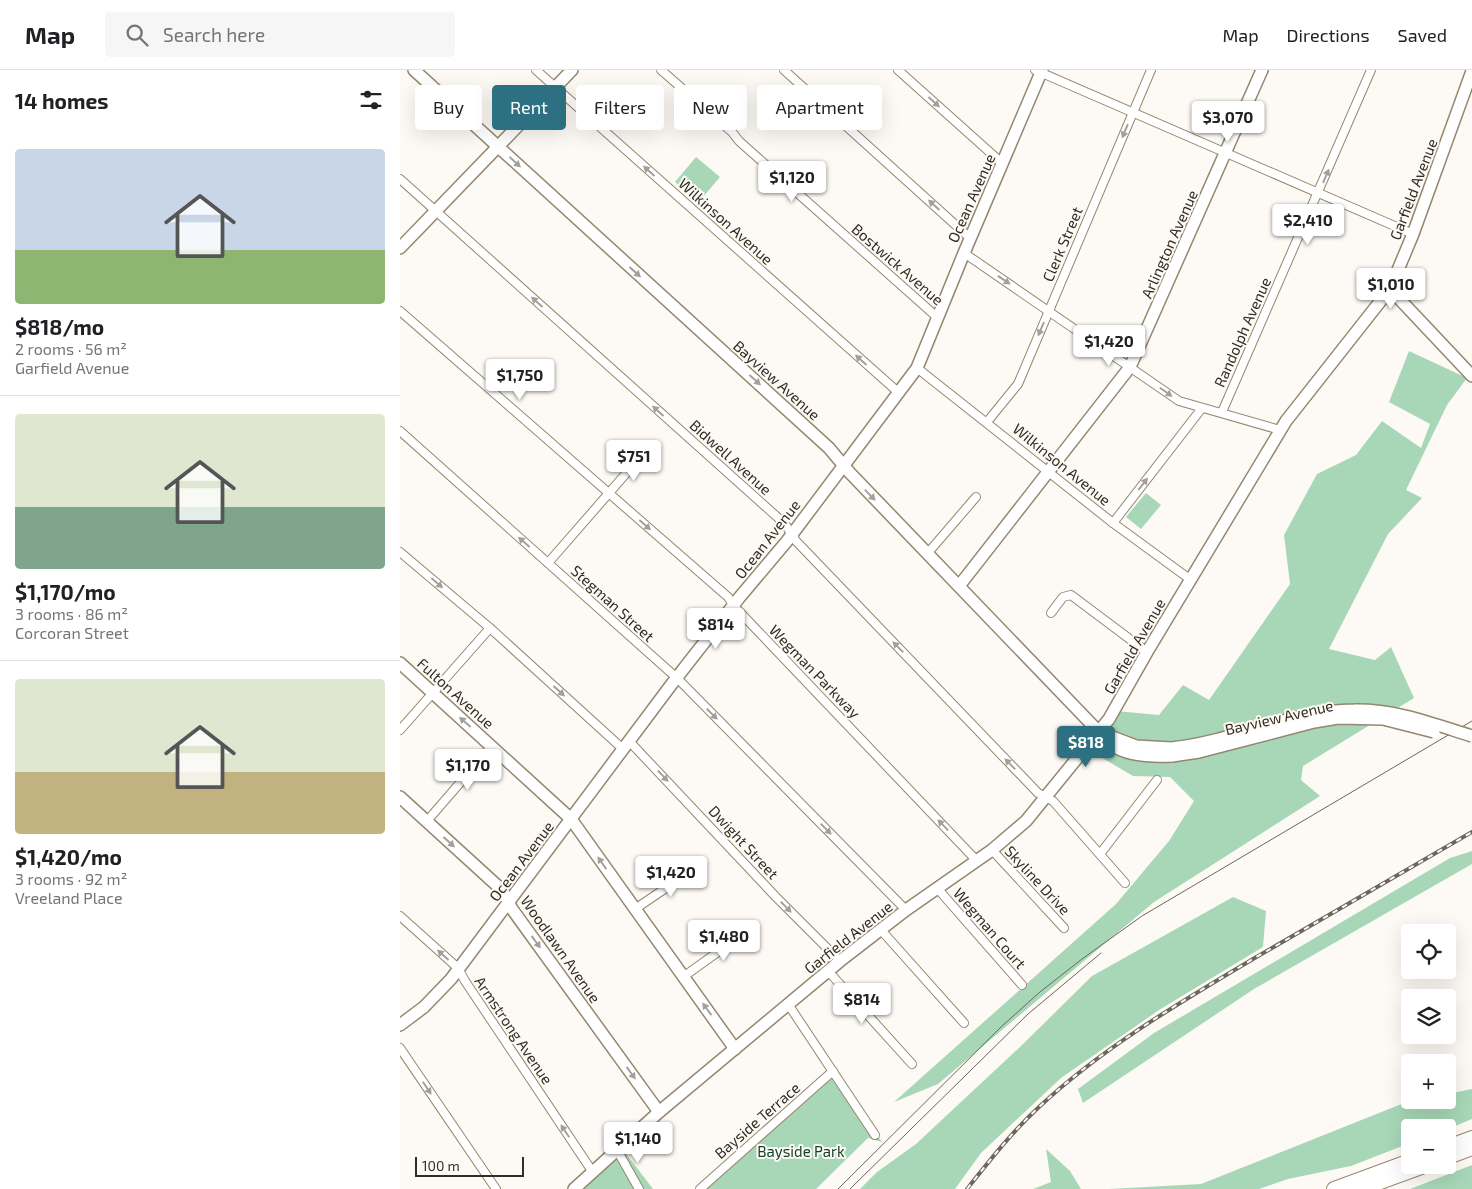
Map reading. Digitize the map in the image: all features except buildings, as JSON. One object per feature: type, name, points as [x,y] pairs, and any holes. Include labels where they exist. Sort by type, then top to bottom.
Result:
[{"type":"highway","points":[[1456,1144],[1472,1138]]},
{"type":"highway","points":[[1456,1154],[1472,1148]]},
{"type":"highway","points":[[1334,1189],[1401,1164]]},
{"type":"highway","points":[[1362,1189],[1403,1174]]},
{"type":"street","name":"Bayview Avenue","points":[[414,70],[822,441],[927,554],[1099,732],[1136,746],[1171,752],[1199,752],[1322,721],[1346,718],[1373,718],[1392,721],[1472,745]]},
{"type":"street","name":"Wilkinson Avenue","points":[[536,70],[553,85]]},
{"type":"street","points":[[557,85],[572,70]]},
{"type":"street","name":"Bostwick Avenue","points":[[661,70],[938,318]]},
{"type":"street","points":[[784,70],[970,238]]},
{"type":"street","points":[[898,70],[1003,164]]},
{"type":"street","name":"Clerk Street","points":[[987,422],[1018,384],[1151,70]]},
{"type":"street","name":"Arlington Avenue","points":[[959,586],[1130,367],[1262,70]]},
{"type":"street","name":"Randolph Avenue","points":[[1222,412],[1371,70]]},
{"type":"street","points":[[1039,71],[1413,234]]},
{"type":"street","name":"Ocean Avenue","points":[[400,1025],[424,1007],[451,979],[626,745],[791,534],[917,368],[964,252],[1003,164],[1039,71]]},
{"type":"street","name":"Garfield Avenue","points":[[574,1189],[659,1112],[840,961],[906,910],[992,850],[1026,821],[1099,732],[1109,719],[1280,430],[1390,289],[1413,234],[1472,72]]},
{"type":"street","name":"Wilkinson Avenue","points":[[566,97],[898,392]]},
{"type":"street","points":[[400,248],[513,130]]},
{"type":"street","name":"Bidwell Avenue","points":[[400,179],[785,524],[803,549],[1038,793],[1053,801],[1125,883]]},
{"type":"street","points":[[964,252],[1179,401],[1280,430]]},
{"type":"street","points":[[1390,289],[1472,376]]},
{"type":"street","name":"Wegman Parkway","points":[[400,311],[728,597],[734,606],[977,861]]},
{"type":"street","name":"Wilkinson Avenue","points":[[917,368],[1113,523],[1191,580]]},
{"type":"street","points":[[1113,523],[1202,408]]},
{"type":"street","name":"Stegman Street","points":[[400,432],[678,679],[906,910]]},
{"type":"street","points":[[548,563],[643,454]]},
{"type":"street","points":[[927,554],[976,497]]},
{"type":"street","name":"Dwight Street","points":[[400,552],[626,745],[840,961]]},
{"type":"street","points":[[1051,613],[1063,597],[1071,595],[1147,652]]},
{"type":"street","points":[[400,730],[490,628]]},
{"type":"street","name":"Fulton Avenue","points":[[400,663],[571,819],[735,1049]]},
{"type":"street","name":"Bayview Avenue","points":[[1171,752],[1316,714],[1347,710],[1372,710],[1400,714],[1472,736]]},
{"type":"street","points":[[427,821],[492,746]]},
{"type":"street","points":[[1100,854],[1157,780]]},
{"type":"street","name":"Woodlawn Avenue","points":[[400,798],[502,890],[512,909],[659,1112]]},
{"type":"street","name":"Skyline Drive","points":[[992,850],[1064,928]]},
{"type":"street","points":[[635,909],[694,868]]},
{"type":"street","name":"Wegman Court","points":[[938,888],[1022,986]]},
{"type":"street","name":"Armstrong Avenue","points":[[400,916],[458,968],[592,1171]]},
{"type":"street","points":[[684,977],[750,929]]},
{"type":"street","points":[[881,930],[964,1023]]},
{"type":"street","points":[[828,971],[912,1064]]},
{"type":"street","points":[[788,1004],[874,1135]]},
{"type":"street","points":[[400,1048],[496,1189]]},
{"type":"street","name":"Bayside Terrace","points":[[700,1189],[833,1071]]},
{"type":"street","points":[[617,1150],[639,1189]]},
{"type":"green space","points":[[696,157],[720,177],[698,203],[675,182]]},
{"type":"green space","points":[[1409,351],[1467,378],[1447,405],[1406,490],[1422,498],[1388,534],[1329,649],[1375,660],[1391,647],[1414,698],[1303,766],[1301,780],[1320,796],[1154,902],[938,1084],[894,1102],[1116,904],[1169,841],[1194,801],[1170,777],[1133,776],[1087,749],[1116,711],[1159,715],[1183,685],[1209,700],[1290,584],[1284,535],[1317,474],[1356,455],[1382,421],[1421,448],[1430,424],[1389,402]]},
{"type":"green space","points":[[1146,493],[1161,505],[1141,529],[1126,517]]},
{"type":"green space","points":[[1472,851],[1472,864],[1254,989],[1083,1103],[1078,1089],[1154,1033],[1450,858]]},
{"type":"green space","points":[[1233,897],[1266,911],[1263,947],[1159,1010],[1061,1078],[981,1153],[955,1189],[860,1189],[877,1172],[916,1144],[1020,1047],[1092,976]]},
{"type":"green space","name":"Bayside Park","points":[[835,1073],[882,1142],[868,1138],[816,1189],[701,1189]]},
{"type":"green space","points":[[1472,1089],[1472,1119],[1456,1126],[1456,1119],[1401,1119],[1401,1147],[1351,1166],[1288,1179],[1259,1189],[1109,1189],[1201,1184],[1399,1105],[1401,1105],[1401,1109],[1456,1109],[1456,1092]]},
{"type":"green space","points":[[621,1147],[653,1189],[574,1189]]},
{"type":"green space","points":[[1046,1149],[1070,1171],[1081,1189],[1033,1189],[1051,1182]]},
{"type":"green space","points":[[1472,1165],[1472,1189],[1410,1189],[1449,1174],[1456,1174],[1456,1171]]},
{"type":"tram line","points":[[838,1189],[1002,1026],[1040,992],[1082,959],[1142,916],[1472,721]]},
{"type":"tram line","points":[[850,1189],[1028,1014],[1101,953]]},
{"type":"railway","points":[[967,1189],[1002,1146],[1039,1107],[1115,1046],[1142,1027],[1225,976],[1472,832]]}]
